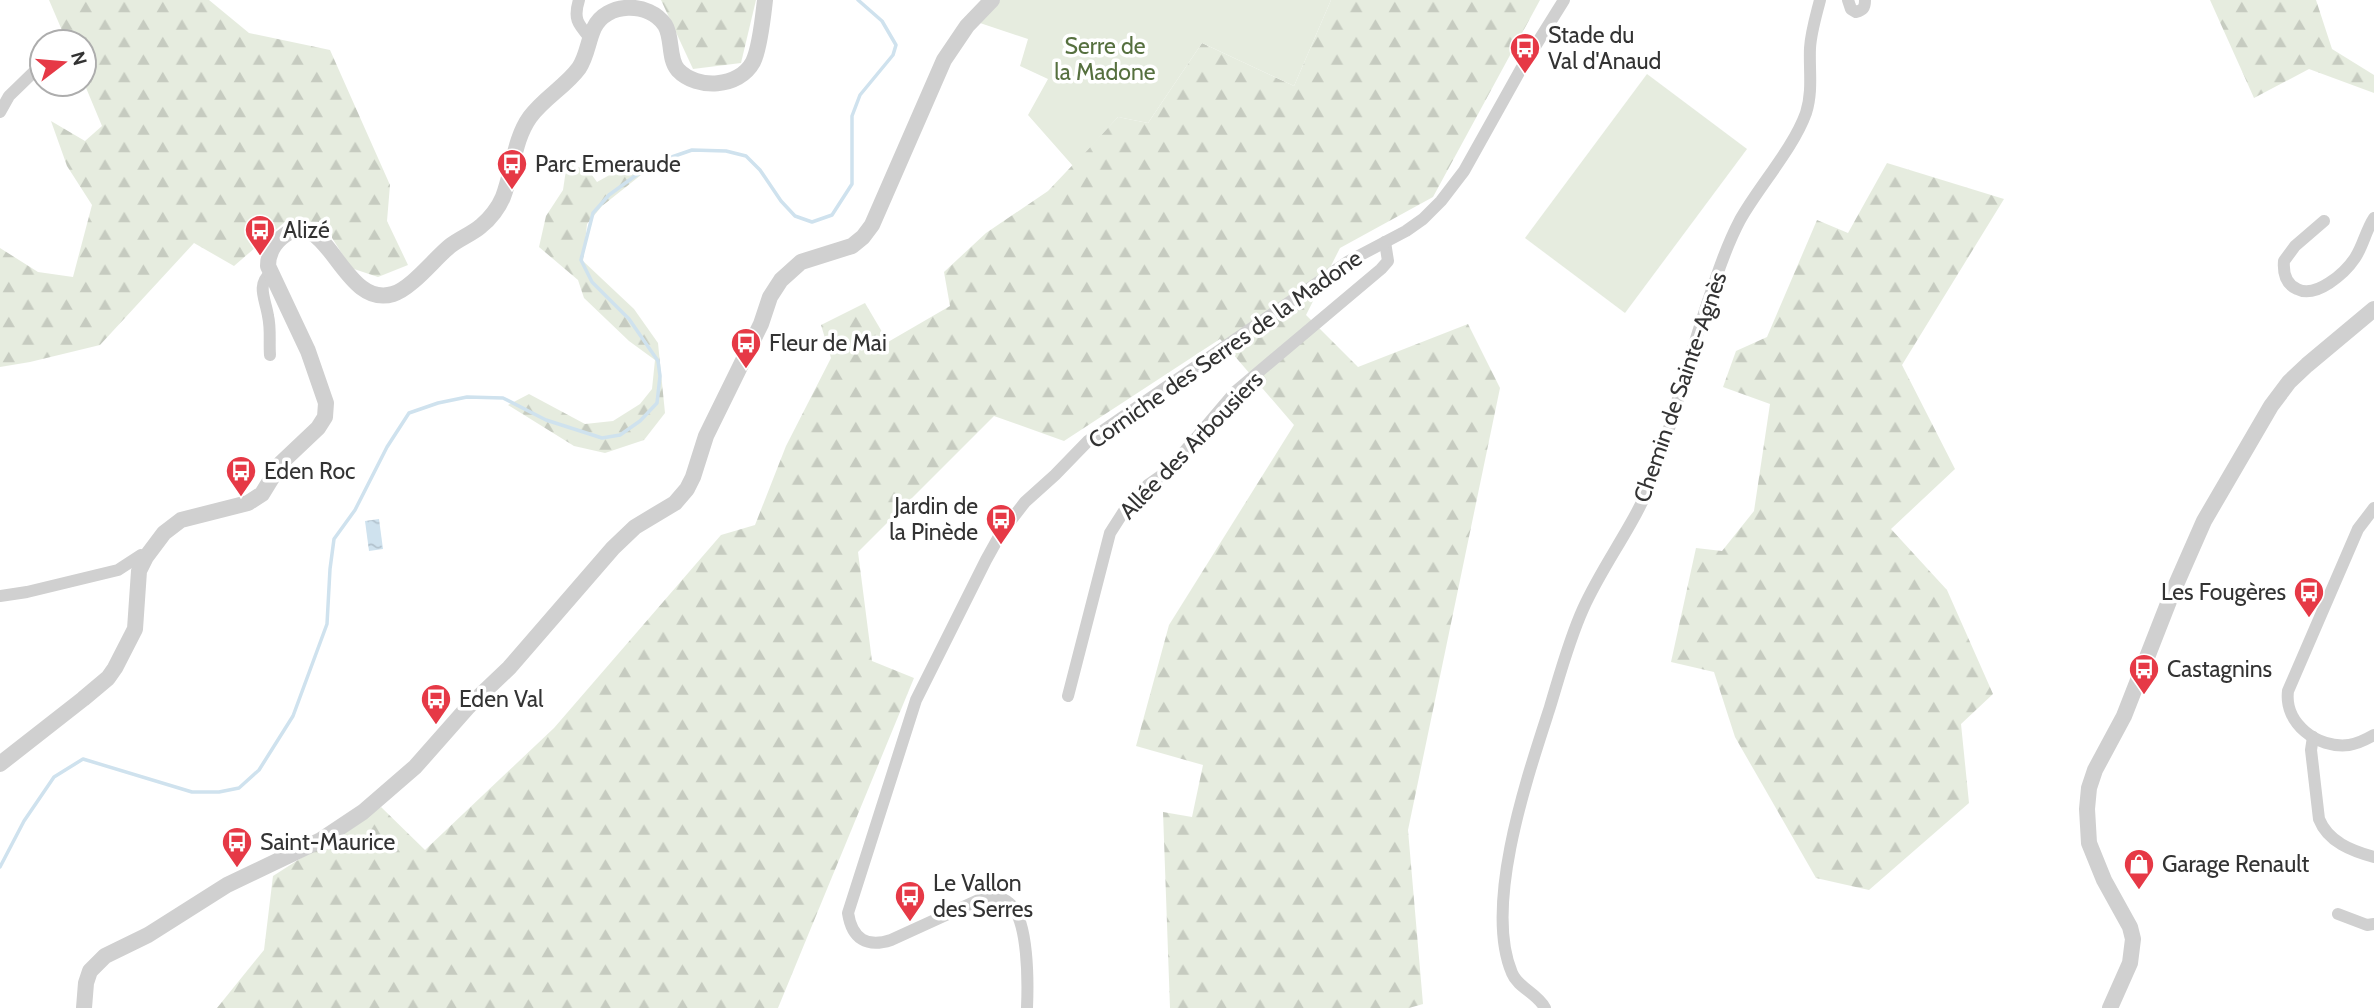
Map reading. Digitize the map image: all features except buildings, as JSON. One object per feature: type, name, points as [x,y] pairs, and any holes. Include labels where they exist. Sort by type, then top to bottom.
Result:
[{"type":"street","points":[[579,0],[575,12],[579,25],[590,38]]},
{"type":"street","points":[[0,764],[108,678],[135,629],[139,571],[164,533],[181,520],[248,503],[262,494],[281,463],[318,428],[325,417],[326,403],[308,351],[270,274],[268,258],[282,237],[295,231],[309,231],[322,239],[348,275],[369,294],[379,296],[402,290],[451,245],[482,226],[493,214],[502,199],[522,130],[531,116],[578,69],[586,55],[596,25],[606,13],[634,7],[651,13],[663,22],[669,33],[677,69],[700,82],[716,84],[732,80],[752,63],[757,51],[765,0]]},
{"type":"street","points":[[83,1008],[90,971],[106,956],[148,936],[227,886],[321,840],[363,812],[391,789],[509,667],[612,548],[635,527],[675,503],[693,477],[706,436],[761,324],[770,298],[781,280],[801,262],[852,246],[863,237],[872,225],[944,60],[967,26],[992,0]]},
{"type":"street","name":"Corniche des Serres de la Madone","points":[[1027,1008],[1027,970],[1022,932],[1019,919],[1008,902],[997,897],[983,898],[883,943],[865,941],[855,934],[848,913],[916,700],[996,542],[1025,502],[1088,441],[1349,261],[1423,219],[1464,171],[1521,69],[1564,0]]},
{"type":"street","name":"Chemin de Sainte-Agnès","points":[[1545,1008],[1535,995],[1517,982],[1511,971],[1503,932],[1505,878],[1520,803],[1583,608],[1641,506],[1654,474],[1700,321],[1723,258],[1740,220],[1804,117],[1812,79],[1811,41],[1820,0]]},
{"type":"street","points":[[1848,0],[1856,12],[1863,10],[1865,0]]},
{"type":"street","points":[[0,112],[16,88],[28,77]]},
{"type":"street","points":[[2324,221],[2295,246],[2284,261],[2286,279],[2291,286],[2306,293],[2321,289],[2351,264],[2374,218]]},
{"type":"street","name":"Allée des Arbousiers","points":[[1068,696],[1110,533],[1126,508],[1148,485],[1168,471],[1236,391],[1381,269],[1388,261],[1385,242]]},
{"type":"street","points":[[270,274],[262,285],[269,317],[270,355]]},
{"type":"street","points":[[2110,1008],[2130,963],[2133,939],[2130,927],[2104,880],[2089,843],[2087,809],[2089,788],[2095,770],[2124,716],[2204,521],[2271,406],[2307,365],[2374,309]]},
{"type":"street","points":[[2374,508],[2358,529],[2288,691],[2287,702],[2291,715],[2303,731],[2313,737],[2333,744],[2349,745],[2374,734]]},
{"type":"street","points":[[0,596],[118,570],[135,557],[146,557]]},
{"type":"street","points":[[2313,737],[2311,750],[2319,819],[2323,828],[2342,845],[2374,856]]},
{"type":"street","points":[[2338,914],[2367,925],[2374,923]]},
{"type":"green space","points":[[49,0],[209,0],[249,33],[330,50],[390,185],[387,221],[408,265],[378,277],[351,268],[322,222],[286,221],[234,266],[194,243],[100,345],[0,367],[0,248],[38,272],[73,277],[92,205],[67,166],[51,121],[85,141],[102,126],[90,98],[98,98],[98,28],[61,28]]},
{"type":"green space","points":[[661,0],[756,0],[741,63],[693,69]]},
{"type":"green space","name":"Serre de la Madone","points":[[1000,0],[1331,0],[1294,86],[1202,43],[1148,123],[1118,117],[1073,166],[1028,115],[1048,79],[1020,66],[1028,39],[977,22]]},
{"type":"green space","points":[[1331,0],[1540,0],[1433,197],[1340,248],[1306,315],[1358,367],[1468,324],[1500,388],[1408,830],[1423,1004],[1409,1008],[1170,1008],[1163,812],[1192,817],[1203,765],[1136,746],[1169,625],[1294,425],[1220,339],[1064,441],[994,416],[858,552],[872,661],[914,678],[778,1008],[217,1008],[264,950],[273,876],[381,807],[425,850],[554,728],[721,535],[755,525],[786,446],[831,358],[821,325],[865,303],[888,342],[950,306],[944,272],[986,233],[1048,191],[1118,117],[1148,123],[1202,43],[1294,86]]},
{"type":"green space","points":[[2210,0],[2316,0],[2332,49],[2374,75],[2374,93],[2309,69],[2254,98]]},
{"type":"green space","points":[[1647,74],[1747,149],[1625,313],[1525,238]]},
{"type":"green space","points":[[633,162],[641,175],[602,206],[587,224],[583,261],[634,309],[658,343],[665,413],[644,440],[605,453],[574,446],[508,405],[529,394],[585,424],[613,421],[640,404],[652,389],[655,360],[629,341],[584,298],[578,280],[539,247],[546,216],[563,190],[567,163],[589,171],[597,182]]},
{"type":"green space","points":[[1887,163],[2004,199],[1902,365],[1955,469],[1891,529],[1947,590],[1993,694],[1961,724],[1969,803],[1869,890],[1816,878],[1735,737],[1714,672],[1671,662],[1696,548],[1722,551],[1754,511],[1770,404],[1723,387],[1736,351],[1767,337],[1817,220],[1848,233]]},
{"type":"water","points":[[379,519],[383,549],[369,551],[365,521]]},
{"type":"waterway","points":[[0,867],[24,821],[54,777],[83,759],[192,792],[219,792],[239,788],[259,770],[293,716],[327,624],[334,539],[355,510],[387,447],[409,413],[467,397],[503,398],[546,420],[602,438],[620,435],[640,421],[657,403],[660,376],[658,361],[629,319],[592,282],[581,260],[593,213],[609,195],[635,176],[663,160],[692,150],[726,151],[746,156],[795,216],[812,222],[832,215],[852,184],[852,116],[860,95],[893,55],[896,45],[882,21],[858,0]]},
{"type":"place","name":"Stade du Val d'Anaud","points":[[1525,75]]},
{"type":"place","name":"Parc Emeraude","points":[[512,191]]},
{"type":"place","name":"Alizé","points":[[260,257]]},
{"type":"place","name":"Fleur de Mai","points":[[746,370]]},
{"type":"place","name":"Eden Roc","points":[[241,498]]},
{"type":"place","name":"Jardin de la Pinède","points":[[1001,546]]},
{"type":"place","name":"Les Fougères","points":[[2309,619]]},
{"type":"place","name":"Castagnins","points":[[2144,696]]},
{"type":"place","name":"Eden Val","points":[[436,726]]},
{"type":"place","name":"Saint-Maurice","points":[[237,869]]},
{"type":"place","name":"Garage Renault","points":[[2139,891]]},
{"type":"place","name":"Le Vallon des Serres","points":[[910,923]]}]
